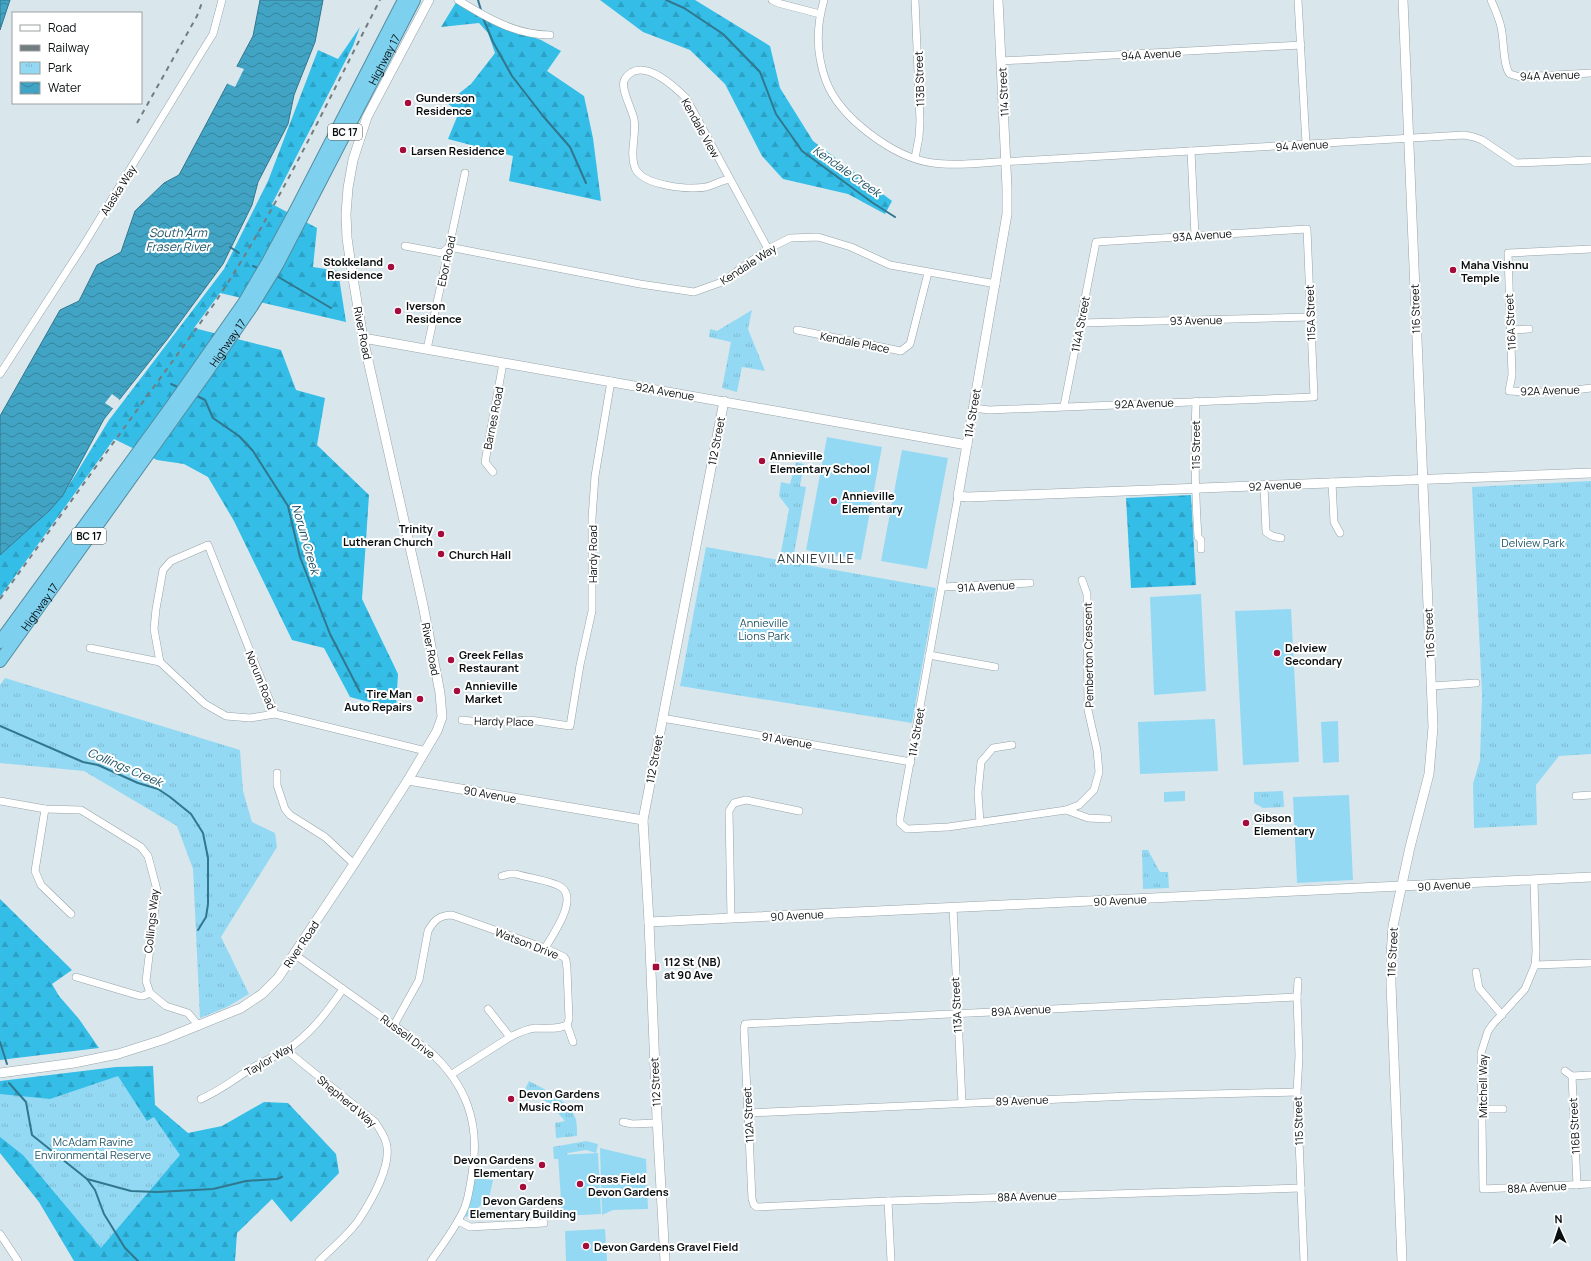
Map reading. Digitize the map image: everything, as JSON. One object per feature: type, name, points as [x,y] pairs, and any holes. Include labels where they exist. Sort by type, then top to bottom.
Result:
[{"type":"highway","name":"Highway 17","points":[[272,263],[404,0]]},
{"type":"highway","name":"Highway 17","points":[[0,642],[203,371],[235,333],[414,0]]},
{"type":"highway","name":"Highway 17","points":[[0,660],[174,410]]},
{"type":"street","name":"Alaska Way","points":[[0,374],[83,246],[213,34],[222,0]]},
{"type":"street","name":"River Road","points":[[0,1073],[74,1063],[118,1054],[199,1026],[241,1008],[262,994],[278,978],[354,864],[408,780],[437,731],[442,717],[441,699],[423,605],[364,338],[347,238],[346,214],[353,160],[368,117],[429,0]]},
{"type":"street","points":[[458,0],[505,26],[535,35],[550,35]]},
{"type":"street","points":[[772,0],[820,14]]},
{"type":"street","name":"94 Avenue","points":[[824,0],[820,14],[818,46],[820,63],[826,82],[834,96],[854,119],[889,147],[902,154],[932,163],[951,164],[1464,135],[1474,137],[1516,163],[1591,160]]},
{"type":"street","name":"113B Street","points":[[915,0],[920,121],[915,158]]},
{"type":"street","name":"114 Street","points":[[900,823],[996,284],[1007,214],[1006,161],[998,0]]},
{"type":"street","points":[[1298,0],[1306,144]]},
{"type":"street","name":"116 Street","points":[[1402,0],[1433,727],[1429,774],[1401,886],[1393,926],[1391,955],[1402,1261]]},
{"type":"street","name":"94A Avenue","points":[[1491,0],[1502,28],[1506,67],[1510,74],[1520,77],[1591,73]]},
{"type":"street","name":"94A Avenue","points":[[1001,61],[1301,45]]},
{"type":"street","name":"Kendale View","points":[[729,178],[706,187],[687,188],[662,184],[642,176],[636,168],[634,157],[634,120],[623,86],[624,80],[630,73],[638,70],[648,72],[672,84],[686,98],[768,249]]},
{"type":"street","points":[[1191,151],[1195,236]]},
{"type":"street","name":"Ebor Road","points":[[427,349],[465,173]]},
{"type":"street","name":"93A Avenue","points":[[1096,242],[1307,229]]},
{"type":"street","name":"115A Street","points":[[1307,229],[1314,397]]},
{"type":"street","name":"Kendale Way","points":[[449,247],[640,284],[694,292],[722,282],[768,249],[790,238],[818,237],[851,247],[890,265],[996,284]]},
{"type":"street","name":"114A Street","points":[[1064,406],[1096,242]]},
{"type":"street","points":[[405,246],[442,253],[449,247]]},
{"type":"street","name":"116A Street","points":[[1509,391],[1512,375],[1508,253],[1591,249]]},
{"type":"street","name":"Kendale Place","points":[[797,330],[901,351],[910,344],[928,273]]},
{"type":"street","name":"93 Avenue","points":[[1081,323],[1311,317]]},
{"type":"street","points":[[1511,330],[1529,329]]},
{"type":"street","name":"92A Avenue","points":[[364,338],[967,445]]},
{"type":"street","name":"Barnes Road","points":[[493,472],[485,462],[503,363]]},
{"type":"street","name":"Hardy Road","points":[[570,726],[580,665],[592,611],[592,518],[595,476],[611,381]]},
{"type":"street","name":"92A Avenue","points":[[1509,391],[1525,392],[1591,388]]},
{"type":"street","name":"92A Avenue","points":[[974,408],[989,410],[1314,397]]},
{"type":"street","name":"112 Street","points":[[665,1261],[643,820],[724,401]]},
{"type":"street","name":"115 Street","points":[[1196,401],[1194,452],[1195,488],[1198,536],[1201,540],[1201,549]]},
{"type":"street","name":"92 Avenue","points":[[958,496],[1591,473]]},
{"type":"street","points":[[1332,482],[1334,522],[1340,533]]},
{"type":"street","points":[[1264,486],[1266,532],[1272,536],[1281,538]]},
{"type":"street","name":"Norum Road","points":[[160,662],[154,629],[163,570],[171,561],[208,545],[275,714],[426,751]]},
{"type":"street","name":"Pemberton Crescent","points":[[900,823],[907,830],[948,827],[1066,810],[1079,805],[1094,790],[1099,772],[1097,750],[1088,710],[1087,594],[1082,580]]},
{"type":"street","name":"91A Avenue","points":[[942,587],[1030,583]]},
{"type":"street","points":[[90,648],[160,662],[205,704],[226,716],[250,718],[275,714]]},
{"type":"street","points":[[929,655],[995,667]]},
{"type":"street","points":[[1432,686],[1476,683]]},
{"type":"street","name":"91 Avenue","points":[[662,718],[911,762]]},
{"type":"street","name":"Hardy Place","points":[[462,720],[487,723],[530,720],[570,726]]},
{"type":"street","points":[[980,823],[978,793],[981,762],[993,748],[1012,745]]},
{"type":"street","points":[[277,773],[277,785],[285,809],[290,816],[325,837],[354,864]]},
{"type":"street","name":"90 Avenue","points":[[408,780],[643,820]]},
{"type":"street","points":[[1576,796],[1591,795]]},
{"type":"street","points":[[731,918],[729,811],[734,803],[746,800],[799,811]]},
{"type":"street","name":"Collings Way","points":[[0,801],[45,809],[81,810],[141,847],[148,856],[157,890],[146,967],[146,981],[150,993]]},
{"type":"street","points":[[45,809],[35,870],[41,885],[71,914]]},
{"type":"street","name":"Pemberton Crescent","points":[[1066,810],[1088,818],[1108,819]]},
{"type":"street","points":[[502,876],[516,874],[554,884],[565,891],[567,895],[566,908],[545,948]]},
{"type":"street","name":"90 Avenue","points":[[649,922],[1591,877]]},
{"type":"street","name":"Mitchell Way","points":[[1483,1189],[1480,1065],[1482,1046],[1488,1031],[1526,989],[1535,965],[1534,880]]},
{"type":"street","name":"113A Street","points":[[953,908],[962,1103]]},
{"type":"street","name":"Watson Drive","points":[[394,1025],[419,980],[428,931],[439,917],[452,915],[545,948],[559,954],[566,960],[567,1025]]},
{"type":"street","name":"Russell Drive","points":[[294,954],[427,1049],[452,1074],[462,1092],[470,1110],[475,1135],[475,1158],[469,1192],[465,1206],[458,1221],[432,1261]]},
{"type":"street","points":[[1535,965],[1591,963]]},
{"type":"street","points":[[1476,972],[1479,988],[1502,1015]]},
{"type":"street","points":[[76,977],[140,996],[150,993],[166,1006],[188,1013],[199,1026]]},
{"type":"street","name":"115 Street","points":[[1298,981],[1297,997],[1299,1056],[1297,1092],[1304,1261]]},
{"type":"street","name":"Taylor Way","points":[[200,1099],[214,1093],[263,1061],[286,1050],[298,1042],[320,1020],[344,989]]},
{"type":"street","name":"89A Avenue","points":[[745,1024],[1297,997]]},
{"type":"street","points":[[488,1009],[510,1036]]},
{"type":"street","name":"112A Street","points":[[745,1024],[752,1199],[754,1205]]},
{"type":"street","points":[[452,1074],[510,1036],[533,1028],[557,1028],[567,1025],[573,1042]]},
{"type":"street","name":"Shepherd Way","points":[[286,1050],[374,1122],[382,1131],[387,1148],[386,1163],[382,1178],[357,1222],[319,1261]]},
{"type":"street","points":[[1565,1071],[1572,1076],[1591,1075]]},
{"type":"street","name":"116B Street","points":[[1572,1076],[1577,1185]]},
{"type":"street","name":"89 Avenue","points":[[748,1113],[1130,1096],[1297,1092]]},
{"type":"street","points":[[1481,1109],[1503,1109]]},
{"type":"street","name":"112 Street","points":[[623,1122],[632,1124],[657,1123]]},
{"type":"street","name":"88A Avenue","points":[[1483,1189],[1591,1184]]},
{"type":"street","name":"88A Avenue","points":[[754,1205],[760,1208],[888,1200],[1301,1188]]},
{"type":"street","points":[[888,1200],[891,1261]]},
{"type":"street","points":[[458,1221],[470,1227],[544,1223]]},
{"type":"street","points":[[0,1234],[18,1261]]},
{"type":"green space","points":[[600,0],[695,0],[770,46],[780,88],[813,141],[892,201],[885,214],[848,194],[783,179],[762,156],[725,84],[690,50],[643,32]]},
{"type":"green space","points":[[457,1],[479,17],[541,40],[561,51],[547,71],[584,96],[593,138],[601,201],[509,181],[513,156],[448,139],[459,112],[447,103],[471,84],[495,53],[488,33],[479,23],[441,27]]},
{"type":"green space","points":[[360,27],[353,46],[272,204],[317,228],[313,267],[338,271],[346,322],[220,293],[194,328],[281,350],[296,390],[325,398],[317,445],[369,495],[362,599],[398,674],[396,709],[350,697],[324,648],[292,640],[234,521],[208,477],[184,464],[157,460],[114,439],[0,597],[0,555],[50,510],[63,495],[109,420],[224,269],[268,181],[318,50],[338,59]]},
{"type":"green space","points":[[752,310],[748,329],[765,371],[742,367],[737,392],[722,388],[731,342],[709,337],[710,329],[717,331]]},
{"type":"green space","points":[[827,437],[882,447],[861,560],[806,550]]},
{"type":"green space","points":[[902,450],[948,458],[927,569],[881,561]]},
{"type":"green space","points":[[796,462],[804,464],[800,486],[806,487],[794,554],[781,552],[789,509],[779,496],[781,482],[790,484]]},
{"type":"green space","name":"Delview Park","points":[[1591,481],[1591,754],[1559,756],[1536,785],[1537,825],[1474,828],[1473,784],[1480,760],[1482,694],[1472,487]]},
{"type":"green space","points":[[1191,495],[1196,585],[1131,588],[1126,498]]},
{"type":"green space","name":"Annieville Lions Park","points":[[706,547],[936,588],[912,723],[680,686]]},
{"type":"green space","points":[[1201,594],[1206,691],[1154,695],[1150,597]]},
{"type":"green space","points":[[1291,609],[1299,762],[1243,765],[1235,611]]},
{"type":"green space","points":[[5,678],[240,750],[243,791],[252,822],[275,833],[277,847],[221,937],[249,994],[227,1007],[200,1018],[193,869],[177,826],[84,771],[0,763],[0,685]]},
{"type":"green space","points":[[1215,719],[1218,771],[1140,774],[1138,722]]},
{"type":"green space","points":[[1338,721],[1339,762],[1323,763],[1321,722]]},
{"type":"green space","points":[[1185,791],[1185,801],[1164,802],[1164,792]]},
{"type":"green space","points":[[1283,791],[1284,807],[1263,808],[1254,803],[1254,792]]},
{"type":"green space","points":[[1349,795],[1353,880],[1297,883],[1293,797]]},
{"type":"green space","points":[[1142,850],[1148,850],[1160,872],[1168,872],[1169,888],[1143,889]]},
{"type":"green space","points":[[0,899],[72,970],[52,984],[59,996],[79,1019],[99,1048],[0,1060]]},
{"type":"green space","points":[[153,1066],[155,1105],[188,1133],[222,1126],[264,1102],[288,1103],[336,1154],[339,1173],[291,1222],[272,1199],[237,1233],[235,1261],[74,1261],[39,1202],[0,1153],[0,1081],[116,1067]]},
{"type":"green space","name":"McAdam Ravine Environmental Reserve","points":[[118,1076],[147,1121],[154,1117],[180,1155],[101,1248],[23,1155],[0,1137],[0,1094],[50,1099]]},
{"type":"green space","points":[[529,1081],[556,1096],[569,1107],[576,1120],[577,1136],[556,1138],[555,1123],[565,1121],[549,1103],[524,1091]]},
{"type":"green space","points":[[586,1141],[598,1144],[596,1153],[586,1150],[568,1153],[563,1159],[554,1159],[553,1147]]},
{"type":"green space","points":[[600,1148],[646,1159],[648,1209],[613,1210],[602,1215]]},
{"type":"green space","name":"Grass Field Devon Gardens","points":[[598,1153],[601,1214],[562,1216],[558,1155]]},
{"type":"green space","points":[[475,1178],[493,1180],[489,1198],[467,1217],[465,1216]]},
{"type":"green space","name":"Devon Gardens Gravel Field","points":[[605,1229],[607,1261],[566,1261],[565,1231]]},
{"type":"water","points":[[0,0],[10,0],[0,30]]},
{"type":"water","name":"South Arm Fraser River","points":[[260,0],[323,0],[315,42],[294,95],[288,124],[258,182],[252,205],[223,264],[169,337],[104,419],[63,495],[50,510],[0,555],[0,416],[60,310],[79,301],[97,265],[121,252],[135,211],[164,183],[179,175],[253,36]]},
{"type":"pier","points":[[235,66],[244,69],[235,87],[226,83]]},
{"type":"pier","points":[[112,394],[120,400],[114,409],[105,403]]},
{"type":"waterway","points":[[478,0],[481,10]]},
{"type":"waterway","name":"Kendale Creek","points":[[666,0],[684,8],[723,34],[760,72],[776,114],[802,151],[873,203],[895,217]]},
{"type":"waterway","points":[[483,18],[493,42],[512,76],[543,116],[570,147],[586,183]]},
{"type":"waterway","points":[[230,247],[239,253]]},
{"type":"waterway","points":[[253,266],[260,269]]},
{"type":"waterway","points":[[275,275],[331,308]]},
{"type":"waterway","name":"Norum Creek","points":[[171,384],[180,388]]},
{"type":"waterway","name":"Norum Creek","points":[[195,395],[205,400],[213,418],[239,436],[253,451],[288,506],[300,557],[330,634],[360,692]]},
{"type":"waterway","name":"Collings Creek","points":[[0,726],[83,762],[98,765],[138,783],[158,789],[191,814],[203,833],[208,858],[208,904],[206,917],[198,930]]},
{"type":"waterway","points":[[0,1042],[7,1064]]},
{"type":"waterway","points":[[9,1083],[26,1102],[32,1135],[87,1179],[95,1190],[104,1214],[125,1248],[138,1261]]},
{"type":"waterway","points":[[87,1179],[131,1191],[157,1192],[213,1189],[246,1181],[277,1179],[282,1177]]},
{"type":"railway","points":[[137,123],[197,16],[203,0]]},
{"type":"railway","points":[[0,599],[214,304],[237,268],[281,193],[380,0]]},
{"type":"place","name":"Gunderson Residence","points":[[408,103]]},
{"type":"place","name":"Larsen Residence","points":[[403,150]]},
{"type":"place","name":"Stokkeland Residence","points":[[391,267]]},
{"type":"place","name":"Maha Vishnu Temple","points":[[1453,270]]},
{"type":"place","name":"Iverson Residence","points":[[398,311]]},
{"type":"place","name":"Annieville Elementary School","points":[[762,461]]},
{"type":"place","name":"Annieville Elementary","points":[[834,501]]},
{"type":"place","name":"Trinity Lutheran Church","points":[[441,534]]},
{"type":"place","name":"Church Hall","points":[[441,554]]},
{"type":"place","name":"Delview Secondary","points":[[1277,653]]},
{"type":"place","name":"Greek Fellas Restaurant","points":[[451,660]]},
{"type":"place","name":"Annieville Market","points":[[457,691]]},
{"type":"place","name":"Tire Man Auto Repairs","points":[[420,699]]},
{"type":"place","name":"Gibson Elementary","points":[[1246,823]]},
{"type":"place","name":"112 St (NB) at 90 Ave","points":[[656,967]]},
{"type":"place","name":"Devon Gardens Music Room","points":[[511,1099]]},
{"type":"place","name":"Devon Gardens Elementary","points":[[542,1165]]},
{"type":"place","name":"Grass Field Devon Gardens","points":[[580,1184]]},
{"type":"place","name":"Devon Gardens Elementary Building","points":[[523,1187]]},
{"type":"place","name":"Devon Gardens Gravel Field","points":[[586,1246]]},
{"type":"district","name":"ANNIEVILLE","points":[[816,558]]}]
